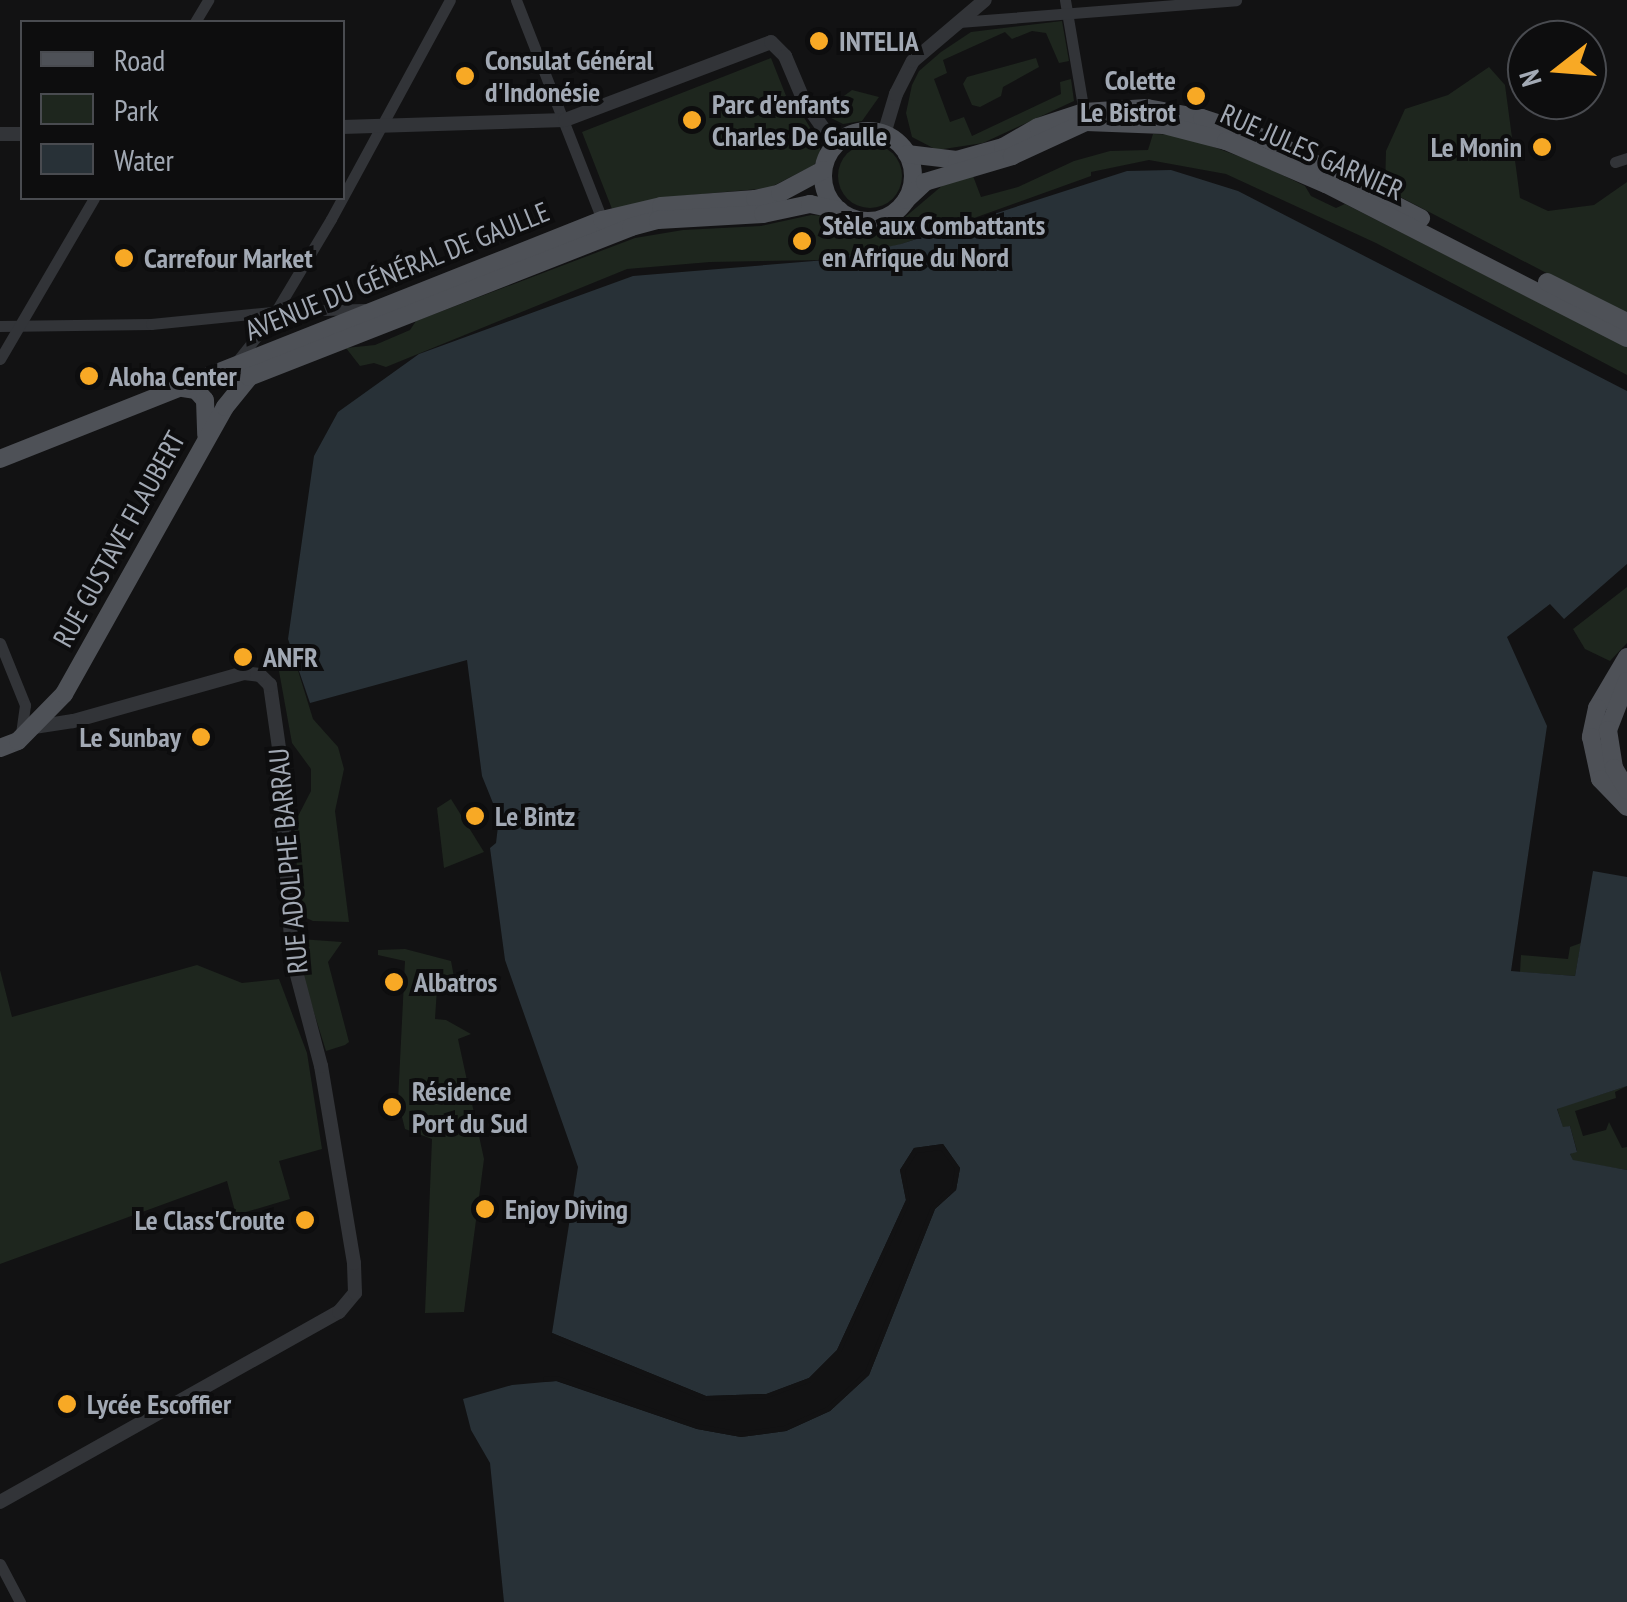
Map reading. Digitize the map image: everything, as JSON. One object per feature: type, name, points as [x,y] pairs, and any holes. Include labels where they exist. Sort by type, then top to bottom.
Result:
[{"type":"main road","name":"RUE JULES GARNIER","points":[[907,154],[957,160],[1003,147],[1038,127],[1118,114],[1146,116],[1147,108],[1202,118],[1250,133],[1627,322]]},
{"type":"main road","name":"RUE JULES GARNIER","points":[[906,200],[926,182],[1012,156],[1091,118],[1142,121],[1207,136],[1326,184],[1627,338]]},
{"type":"main road","points":[[858,132],[884,134],[907,154],[913,177],[906,200],[887,217],[874,221],[849,217],[838,210],[824,185],[823,170],[835,145],[858,132]]},
{"type":"main road","points":[[1207,136],[1221,132],[1239,139],[1250,133]]},
{"type":"main road","name":"AVENUE DU GÉNÉRAL DE GAULLE","points":[[0,459],[602,220],[661,206],[754,199],[780,193],[823,170]]},
{"type":"main road","name":"AVENUE DU GÉNÉRAL DE GAULLE","points":[[250,377],[631,227],[658,220],[763,214],[810,204],[838,210]]},
{"type":"main road","name":"RUE GUSTAVE FLAUBERT","points":[[9,745],[35,726],[64,694],[224,407],[250,377]]},
{"type":"main road","points":[[182,388],[196,390],[205,400],[206,441]]},
{"type":"main road","points":[[1625,670],[1602,728],[1627,790]]},
{"type":"main road","points":[[1625,670],[1597,708],[1590,738],[1600,779],[1627,807]]},
{"type":"street","points":[[345,190],[450,0]]},
{"type":"street","points":[[516,0],[602,220]]},
{"type":"street","points":[[884,134],[896,94],[913,61],[986,0]]},
{"type":"street","points":[[1065,0],[1091,118]]},
{"type":"street","points":[[955,22],[1236,0]]},
{"type":"street","points":[[345,126],[564,120],[771,42],[785,56],[804,102],[835,145]]},
{"type":"street","points":[[0,359],[93,200]]},
{"type":"street","points":[[234,365],[273,316],[339,200]]},
{"type":"street","points":[[0,326],[151,324],[377,309]]},
{"type":"street","points":[[0,642],[25,706],[26,722],[9,745]]},
{"type":"street","name":"RUE ADOLPHE BARRAU","points":[[0,1502],[339,1312],[354,1292],[354,1263],[321,1066],[292,956],[270,685],[260,675],[244,672],[81,718],[35,726]]},
{"type":"street","points":[[64,694],[81,718]]},
{"type":"street","points":[[0,1564],[20,1602]]},
{"type":"green space","points":[[1062,21],[1069,61],[1059,63],[1046,33],[1032,31],[1012,39],[1005,32],[943,60],[947,73],[934,79],[950,122],[964,117],[972,136],[1061,94],[1060,82],[1071,79],[1074,101],[983,143],[937,150],[912,137],[906,113],[912,85],[919,71],[941,52],[971,32]]},
{"type":"green space","points":[[771,58],[794,116],[802,114],[819,143],[821,154],[814,165],[769,188],[680,196],[612,209],[582,132]]},
{"type":"green space","points":[[1036,58],[1039,67],[1003,87],[1001,96],[980,107],[972,105],[963,84],[967,77]]},
{"type":"green space","points":[[1489,67],[1505,85],[1520,198],[1548,211],[1594,205],[1627,182],[1627,315],[1385,189],[1386,151],[1405,109],[1448,95]]},
{"type":"green space","points":[[852,90],[879,97],[862,121],[843,124],[821,113]]},
{"type":"green space","points":[[1153,134],[1181,135],[1260,164],[1305,186],[1311,196],[1336,208],[1345,204],[1627,347],[1627,375],[1376,243],[1226,174],[1149,160],[1091,172],[1091,176],[899,245],[826,260],[710,262],[627,269],[386,367],[374,363],[360,366],[346,348],[375,345],[410,330],[416,321],[635,238],[683,230],[761,226],[811,215],[828,216],[847,229],[868,234],[891,229],[943,185],[973,176],[981,197],[1018,187],[1074,161],[1110,151],[1148,150]]},
{"type":"green space","points":[[870,144],[893,153],[902,176],[893,199],[870,208],[847,199],[838,176],[847,153]]},
{"type":"green space","points":[[1627,587],[1627,643],[1610,661],[1585,649],[1573,629]]},
{"type":"green space","points":[[292,651],[313,719],[338,747],[344,769],[335,811],[349,922],[313,921],[300,915],[294,824],[311,791],[311,769],[292,743],[277,660]]},
{"type":"green space","points":[[451,799],[484,852],[444,868],[437,808]]},
{"type":"green space","points":[[300,939],[342,942],[328,962],[349,1042],[345,1045],[326,1051],[301,971]]},
{"type":"green space","points":[[1581,943],[1575,976],[1520,972],[1521,955],[1568,959],[1570,947]]},
{"type":"green space","points":[[405,949],[451,961],[454,977],[438,974],[435,1019],[446,1020],[471,1034],[458,1039],[484,1159],[464,1312],[425,1313],[432,1139],[405,1129],[398,1101],[405,961],[378,955],[378,950]]},
{"type":"green space","points":[[197,965],[242,983],[279,979],[307,1053],[322,1149],[279,1161],[290,1199],[236,1215],[227,1181],[0,1264],[0,970],[12,1017]]},
{"type":"green space","points":[[1627,1086],[1615,1092],[1616,1098],[1575,1111],[1583,1136],[1606,1130],[1609,1122],[1622,1148],[1627,1147],[1627,1170],[1573,1161],[1570,1154],[1577,1151],[1570,1126],[1563,1128],[1557,1108]]},
{"type":"water","points":[[1171,170],[1238,191],[1627,391],[1627,564],[1564,619],[1550,604],[1507,637],[1547,726],[1511,971],[1575,976],[1593,871],[1627,877],[1627,1086],[1557,1109],[1563,1127],[1570,1126],[1577,1152],[1570,1154],[1573,1160],[1627,1170],[1627,1602],[504,1602],[490,1463],[471,1430],[463,1399],[512,1385],[556,1381],[697,1429],[741,1437],[786,1431],[830,1411],[869,1375],[935,1209],[956,1190],[960,1168],[943,1144],[914,1148],[900,1170],[906,1200],[837,1350],[809,1378],[767,1394],[706,1396],[552,1333],[578,1167],[505,960],[490,848],[496,843],[499,818],[482,776],[467,660],[310,703],[288,639],[314,456],[338,412],[419,354],[633,276],[826,260],[901,244],[1127,171]]},
{"type":"pier","points":[[943,1144],[960,1168],[956,1190],[935,1209],[869,1375],[830,1411],[786,1431],[741,1437],[697,1429],[557,1381],[543,1382],[544,1377],[557,1376],[698,1424],[741,1432],[784,1426],[827,1407],[865,1372],[931,1207],[952,1187],[955,1169],[941,1150],[917,1153],[905,1171],[910,1202],[841,1352],[811,1382],[767,1398],[705,1401],[551,1338],[552,1333],[706,1396],[766,1394],[809,1378],[837,1350],[906,1200],[900,1170],[914,1148]]},
{"type":"place","name":"INTELIA","points":[[819,41]]},
{"type":"place","name":"Consulat Général d'Indonésie","points":[[465,76]]},
{"type":"place","name":"Colette Le Bistrot","points":[[1196,96]]},
{"type":"place","name":"Parc d'enfants Charles De Gaulle","points":[[692,120]]},
{"type":"place","name":"Le Monin","points":[[1542,147]]},
{"type":"place","name":"Stèle aux Combattants en Afrique du Nord","points":[[802,241]]},
{"type":"place","name":"Carrefour Market","points":[[124,258]]},
{"type":"place","name":"Aloha Center","points":[[89,376]]},
{"type":"place","name":"ANFR","points":[[243,657]]},
{"type":"place","name":"Le Sunbay","points":[[201,737]]},
{"type":"place","name":"Le Bintz","points":[[475,816]]},
{"type":"place","name":"Albatros","points":[[394,982]]},
{"type":"place","name":"Résidence Port du Sud","points":[[392,1107]]},
{"type":"place","name":"Enjoy Diving","points":[[485,1209]]},
{"type":"place","name":"Le Class'Croute","points":[[305,1220]]},
{"type":"place","name":"Lycée Escoffier","points":[[67,1404]]}]
